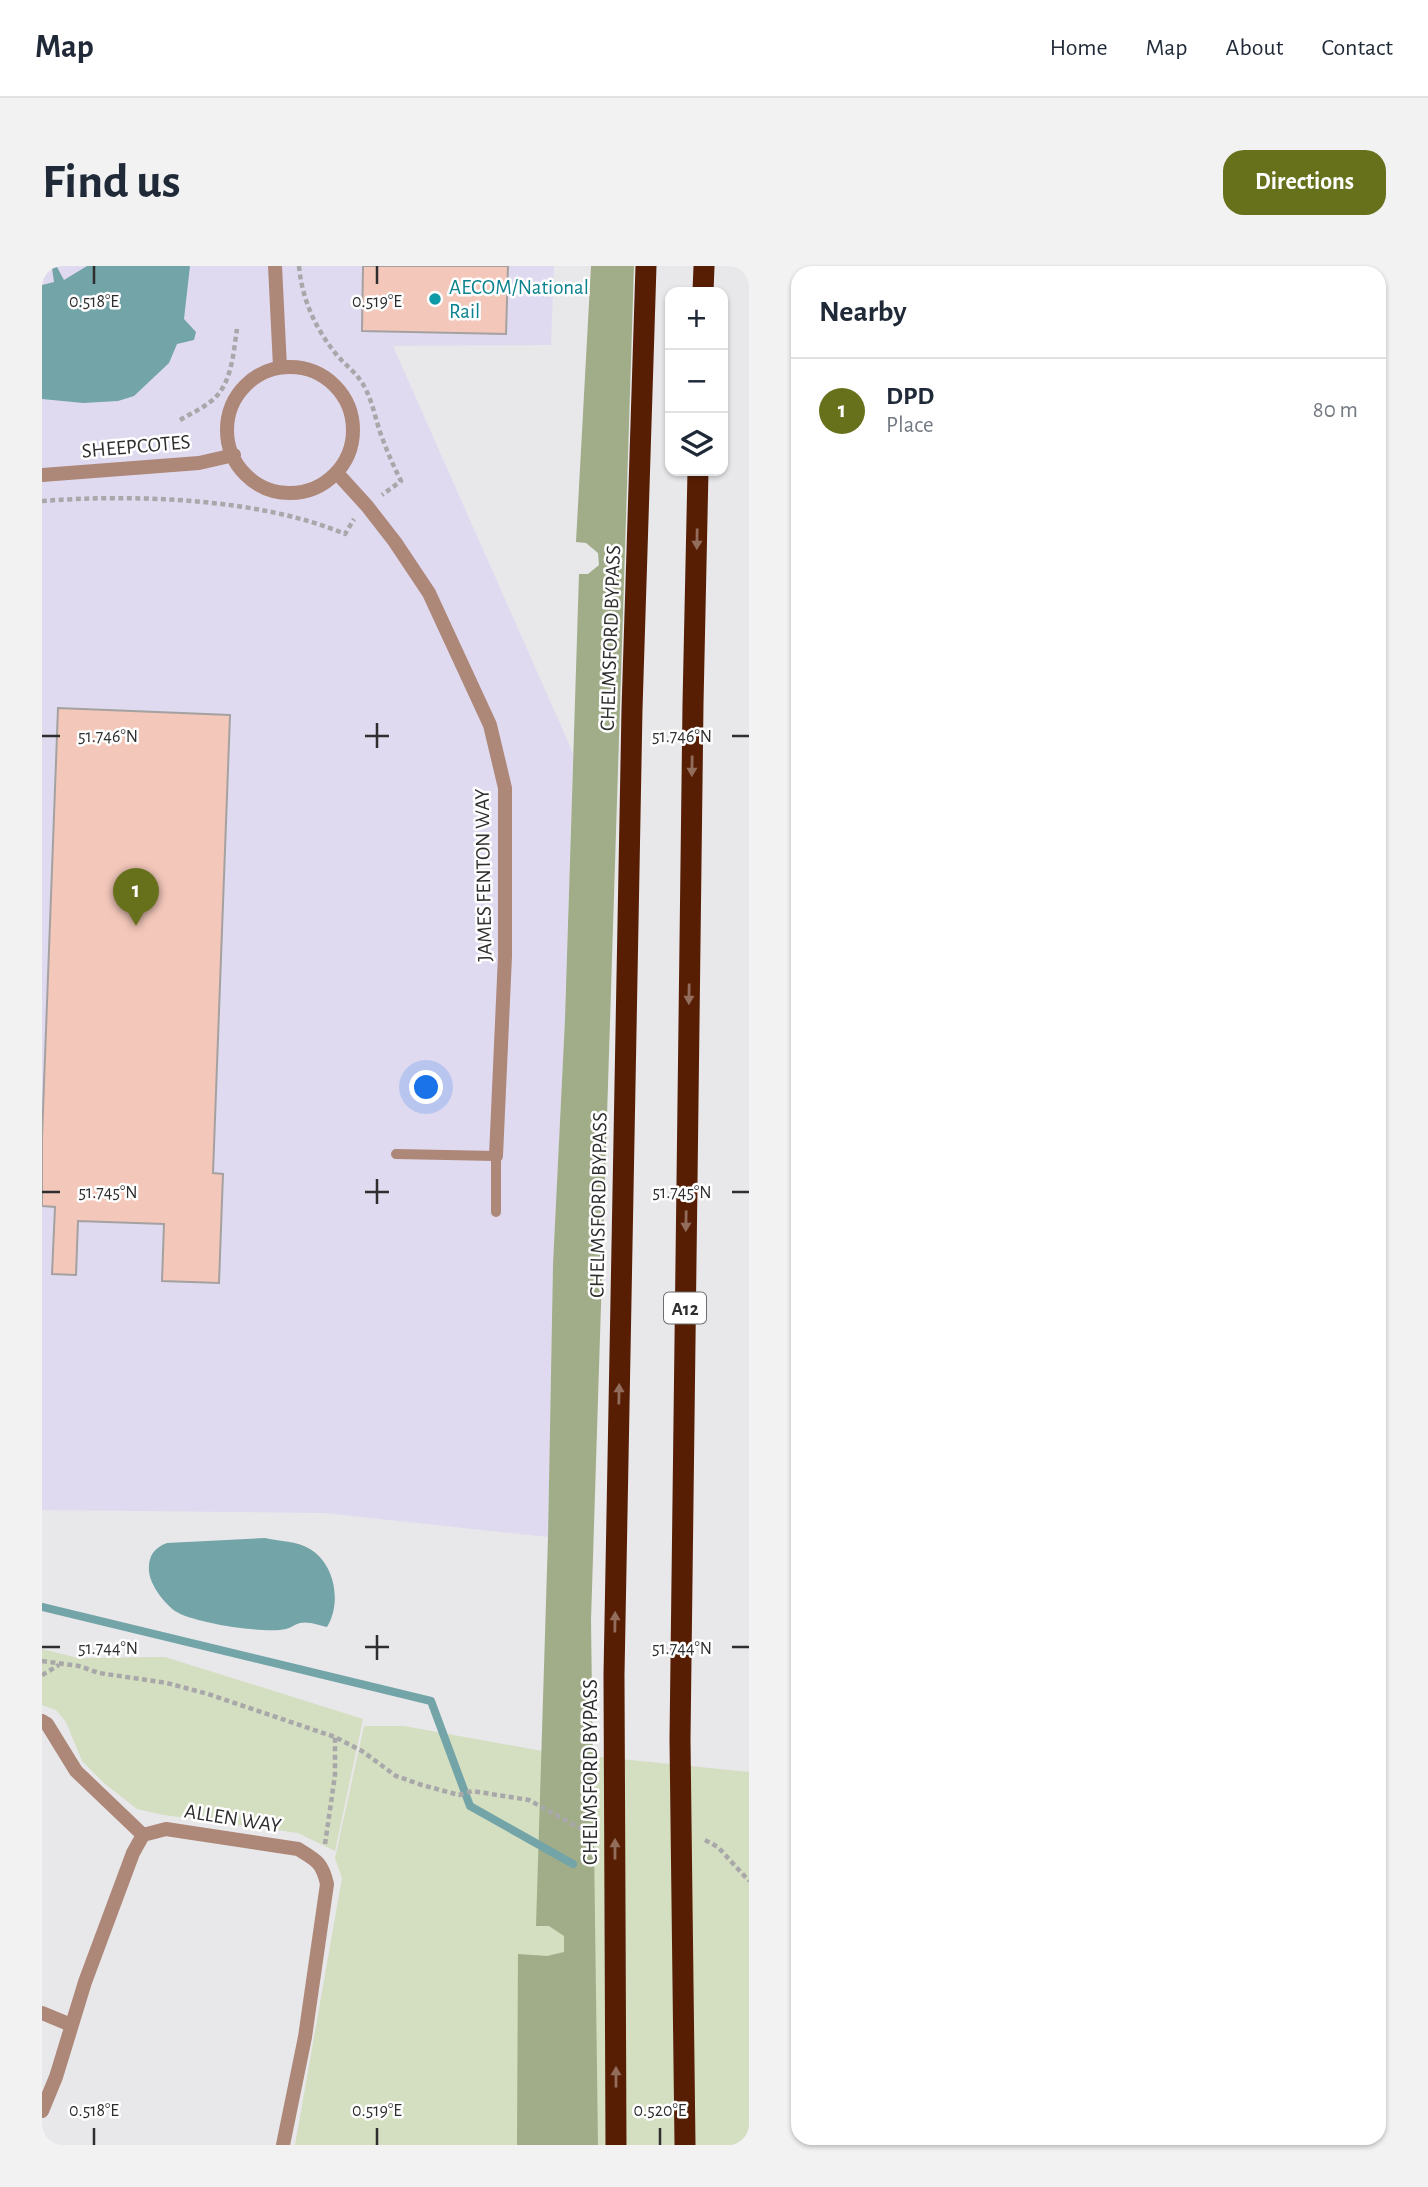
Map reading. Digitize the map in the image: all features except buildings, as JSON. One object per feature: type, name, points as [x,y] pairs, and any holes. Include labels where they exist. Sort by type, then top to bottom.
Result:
[{"type":"highway","name":"CHELMSFORD BYPASS","points":[[616,2145],[615,1647],[631,723],[646,266]]},
{"type":"highway","points":[[703,287],[704,266]]},
{"type":"highway","name":"A12","points":[[685,2145],[680,1739],[692,704],[698,476]]},
{"type":"street","points":[[275,266],[280,367]]},
{"type":"street","points":[[280,367],[302,367],[328,379],[346,399],[353,419],[353,437],[349,453],[337,473],[316,488],[297,493],[271,490],[254,481],[237,464],[234,455],[227,436],[228,418],[236,398],[252,379],[280,367]]},
{"type":"street","name":"SHEEPCOTES","points":[[42,475],[199,463],[234,455]]},
{"type":"street","name":"JAMES FENTON WAY","points":[[337,473],[395,541],[429,593],[490,725],[502,775],[505,788],[505,956],[496,1156]]},
{"type":"street","points":[[42,1721],[47,1724],[76,1771],[143,1835],[121,1883],[42,2112]]},
{"type":"street","name":"ALLEN WAY","points":[[143,1835],[166,1829],[298,1849],[319,1863]]},
{"type":"street","points":[[282,2145],[305,2037],[327,1884],[324,1868],[319,1863]]},
{"type":"street","points":[[42,2013],[71,2025]]},
{"type":"lane","points":[[396,1154],[496,1156],[496,1212]]},
{"type":"path","points":[[299,266],[301,287],[309,310],[321,334],[366,389],[389,457],[401,481]]},
{"type":"path","points":[[180,420],[218,395],[232,369],[237,329]]},
{"type":"path","points":[[42,500],[125,499],[212,505],[286,516],[326,526],[345,534]]},
{"type":"path","points":[[42,1661],[167,1683],[208,1694],[335,1737],[362,1751],[396,1776],[458,1795],[472,1791],[529,1800],[581,1829]]},
{"type":"path","points":[[42,1675],[60,1664]]},
{"type":"path","points":[[319,1863],[330,1820],[335,1775],[335,1737]]},
{"type":"path","points":[[699,1835],[718,1847],[749,1881]]},
{"type":"shaded area","points":[[42,266],[554,266],[551,345],[393,346],[573,753],[565,1019],[553,1264],[548,1537],[324,1513],[42,1510]]},
{"type":"green space","points":[[591,266],[634,266],[591,1620],[598,2145],[517,2145],[518,1954],[547,1956],[564,1952],[564,1936],[549,1926],[536,1926],[553,1264],[565,1019],[579,574],[588,574],[599,565],[598,553],[586,543],[576,542]]},
{"type":"green space","points":[[42,1649],[78,1658],[165,1657],[363,1719],[335,1851],[298,1833],[137,1809],[105,1784],[82,1761],[66,1722],[56,1710],[42,1705]]},
{"type":"green space","points":[[364,1726],[404,1726],[542,1751],[749,1772],[749,2145],[295,2145],[342,1878],[335,1858]]},
{"type":"water","points":[[87,266],[190,266],[184,319],[196,332],[194,340],[177,344],[169,363],[134,396],[118,401],[83,403],[42,399],[42,285],[54,282],[52,268],[57,267],[64,280]]},
{"type":"water","points":[[265,1538],[304,1546],[323,1560],[333,1581],[335,1593],[332,1617],[327,1627],[303,1623],[286,1629],[262,1630],[197,1620],[171,1608],[152,1582],[149,1571],[151,1557],[155,1550],[167,1543]]},
{"type":"waterway","points":[[42,1607],[431,1701],[470,1806],[573,1864]]},
{"type":"place","name":"AECOM/National Rail","points":[[435,299]]},
{"type":"place","name":"DPD","points":[[136,926]]}]
